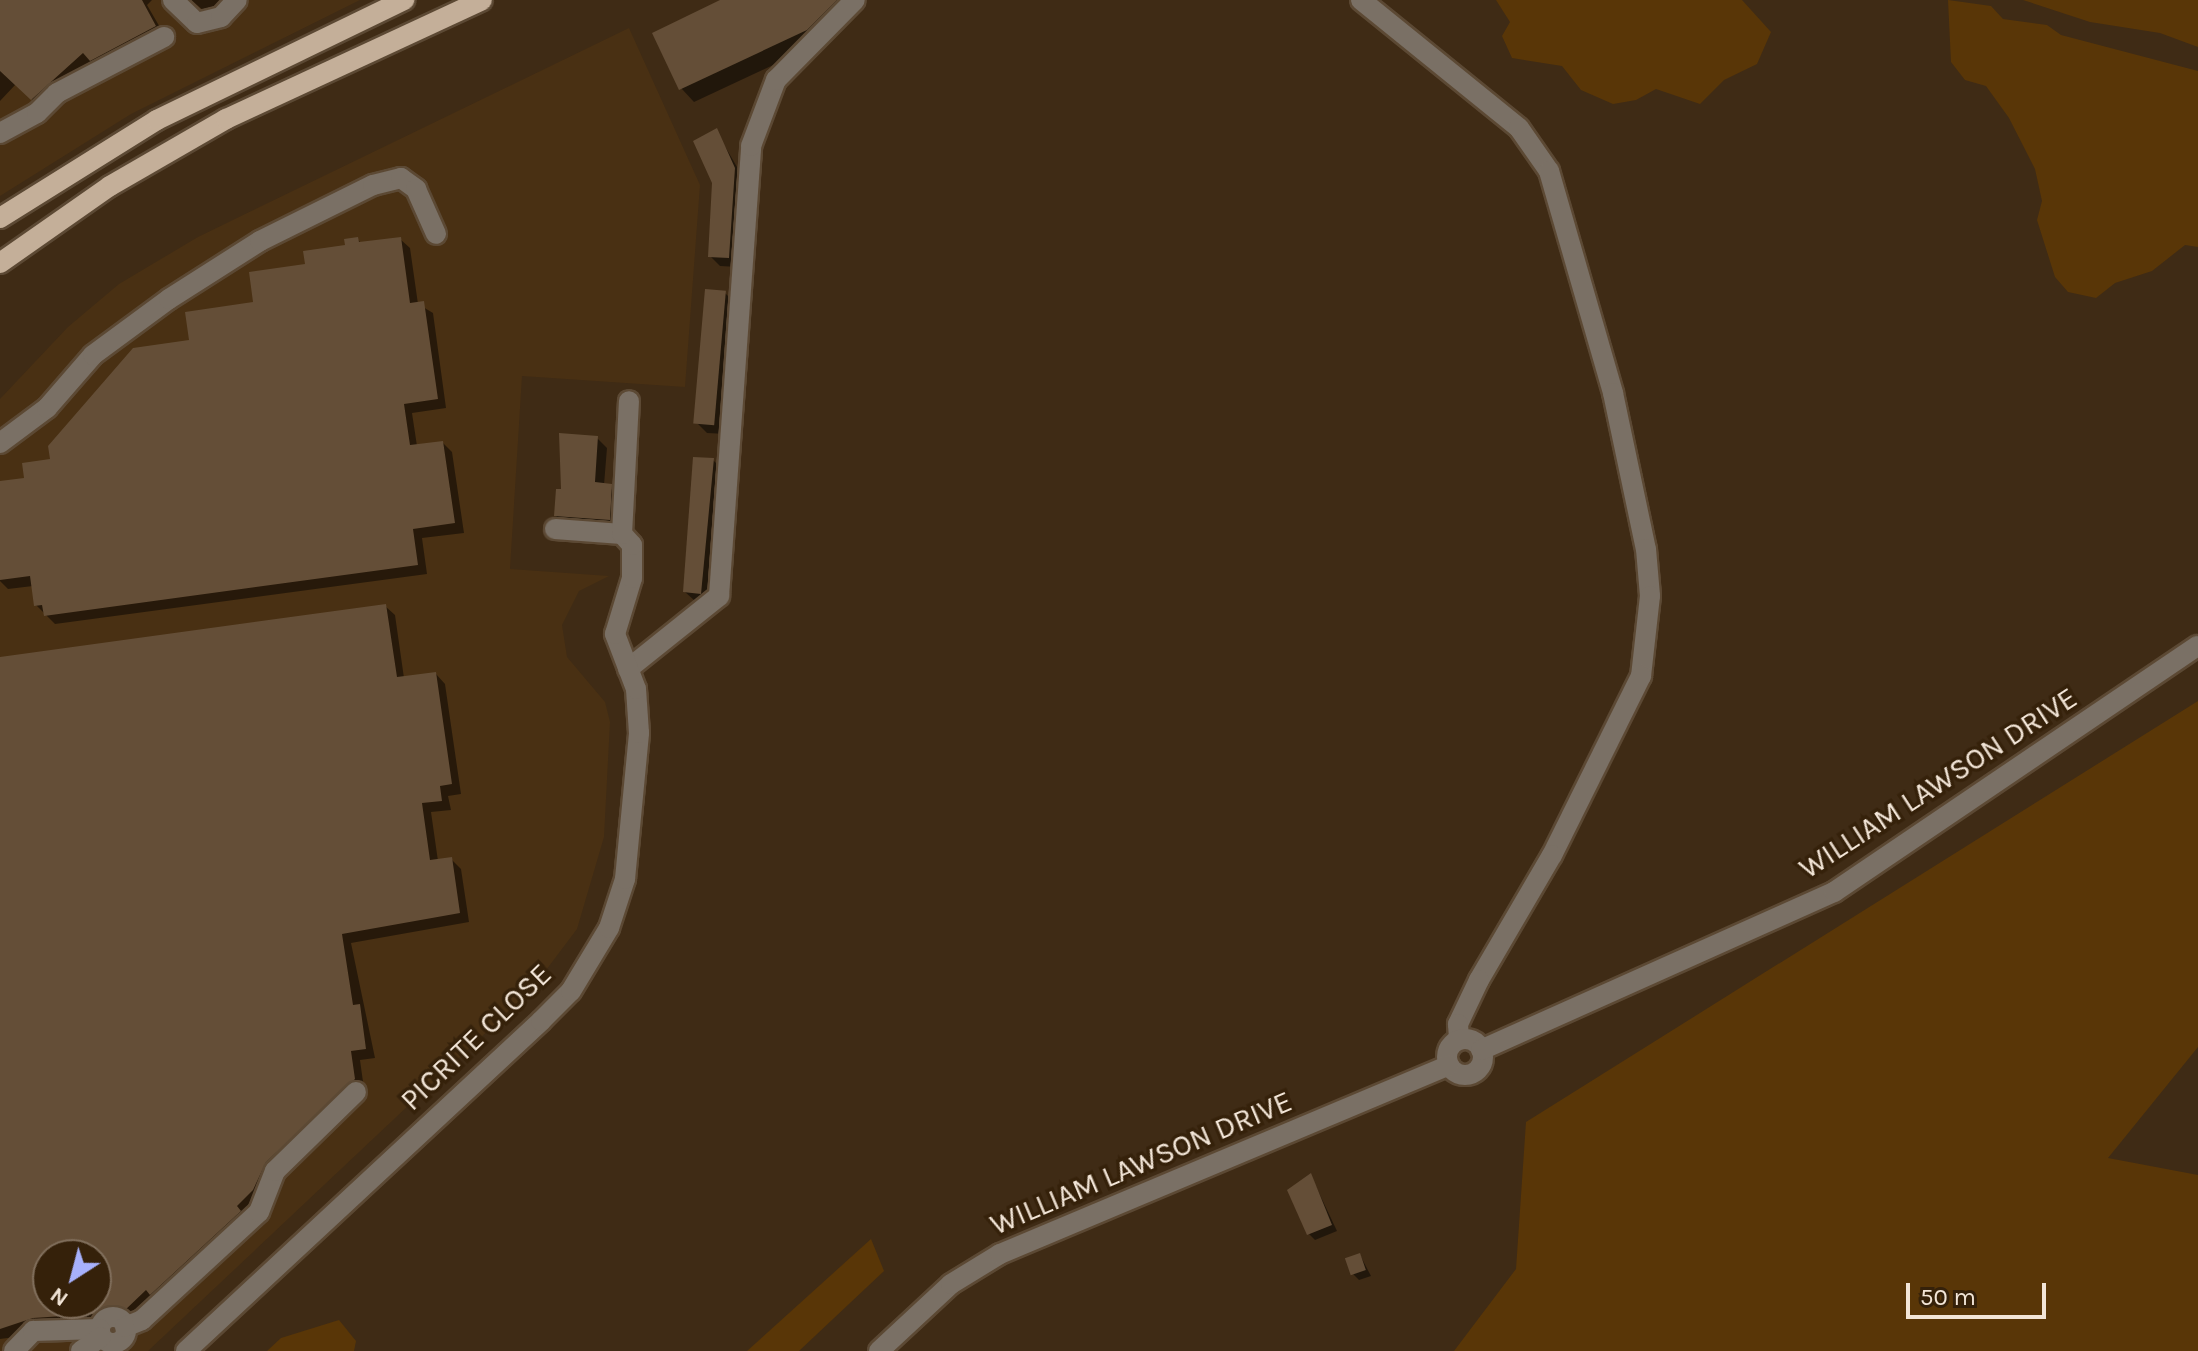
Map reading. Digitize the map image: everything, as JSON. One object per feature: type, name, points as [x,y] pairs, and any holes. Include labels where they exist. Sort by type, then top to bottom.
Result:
[{"type":"main road","points":[[0,218],[170,113],[404,0]]},
{"type":"main road","points":[[0,263],[110,186],[226,119],[482,0]]},
{"type":"street","points":[[173,0],[197,23],[221,17],[237,0]]},
{"type":"street","points":[[628,669],[719,596],[751,146],[776,80],[855,0]]},
{"type":"street","points":[[1361,0],[1519,128],[1549,171],[1613,393],[1646,549],[1650,596],[1641,676],[1552,855],[1479,980],[1458,1024],[1459,1040],[1447,1053],[1449,1065]]},
{"type":"street","points":[[0,133],[37,113],[57,93],[164,37]]},
{"type":"street","points":[[0,443],[47,408],[93,355],[169,299],[260,241],[373,185],[401,178],[416,189],[436,234]]},
{"type":"street","points":[[555,529],[622,534],[629,401]]},
{"type":"street","name":"PICRITE CLOSE","points":[[186,1351],[541,1021],[590,964],[609,928],[627,866],[639,733],[636,689],[615,634],[632,578],[632,545],[622,534]]},
{"type":"street","name":"WILLIAM LAWSON DRIVE","points":[[879,1351],[951,1284],[1000,1254],[1449,1065],[1457,1074],[1475,1072],[1482,1062],[1481,1050],[1834,892],[2198,646]]},
{"type":"street","points":[[1459,1040],[1475,1043],[1481,1050]]},
{"type":"street","points":[[81,1351],[142,1320],[259,1212],[275,1171],[356,1092]]},
{"type":"street","points":[[14,1351],[33,1331],[113,1337]]},
{"type":"shaded area","points":[[0,0],[360,0],[131,114],[0,196]]},
{"type":"shaded area","points":[[1496,0],[1742,0],[1771,32],[1757,64],[1724,80],[1700,104],[1656,89],[1636,100],[1613,104],[1581,90],[1562,66],[1512,58],[1502,36],[1510,22]]},
{"type":"shaded area","points":[[1948,0],[1991,6],[2003,19],[2047,25],[2061,35],[2198,71],[2198,247],[2185,245],[2152,271],[2115,283],[2096,298],[2068,292],[2055,277],[2037,220],[2042,201],[2035,169],[2009,118],[1986,86],[1965,80],[1951,62]]},
{"type":"shaded area","points":[[2023,0],[2198,0],[2198,47],[2160,33],[2090,22]]},
{"type":"shaded area","points":[[629,28],[700,185],[685,387],[522,376],[510,569],[609,576],[579,591],[562,625],[567,657],[605,702],[610,722],[604,837],[577,929],[531,990],[148,1351],[0,1351],[0,399],[68,327],[119,284],[198,237]]},
{"type":"shaded area","points":[[2198,701],[2198,1047],[2108,1158],[2198,1175],[2198,1351],[1454,1351],[1516,1269],[1526,1122]]},
{"type":"shaded area","points":[[871,1239],[884,1271],[799,1351],[747,1351]]},
{"type":"shaded area","points":[[339,1320],[356,1341],[354,1351],[267,1351],[281,1338]]},
{"type":"building","points":[[0,0],[142,0],[156,26],[90,61],[83,53],[31,100],[0,71]]},
{"type":"building","points":[[720,0],[837,0],[807,30],[679,90],[652,33]]},
{"type":"building","points":[[717,128],[735,168],[729,258],[708,257],[712,183],[693,141]]},
{"type":"building","points":[[358,237],[359,242],[401,237],[410,303],[424,301],[438,399],[404,404],[410,445],[443,441],[455,523],[413,529],[418,565],[44,616],[42,605],[34,606],[30,576],[0,580],[0,481],[24,478],[22,463],[50,459],[48,446],[133,348],[189,340],[185,312],[253,302],[249,272],[305,264],[303,251],[345,245],[344,239]]},
{"type":"building","points":[[705,289],[726,291],[714,425],[693,423]]},
{"type":"building","points":[[559,433],[598,436],[595,482],[612,484],[610,520],[554,516],[556,489],[561,489]]},
{"type":"building","points":[[693,457],[714,458],[701,594],[683,592]]},
{"type":"building","points":[[386,604],[397,677],[436,672],[452,784],[440,786],[442,801],[422,803],[430,860],[452,857],[460,913],[342,934],[353,1005],[360,1004],[366,1049],[351,1051],[355,1079],[266,1162],[253,1190],[237,1206],[241,1211],[150,1295],[146,1290],[123,1312],[112,1313],[112,1239],[32,1239],[32,1318],[0,1329],[0,657]]},
{"type":"building","points":[[1311,1173],[1332,1225],[1307,1235],[1287,1190]]},
{"type":"building","points":[[1360,1253],[1366,1270],[1351,1275],[1345,1258]]}]
